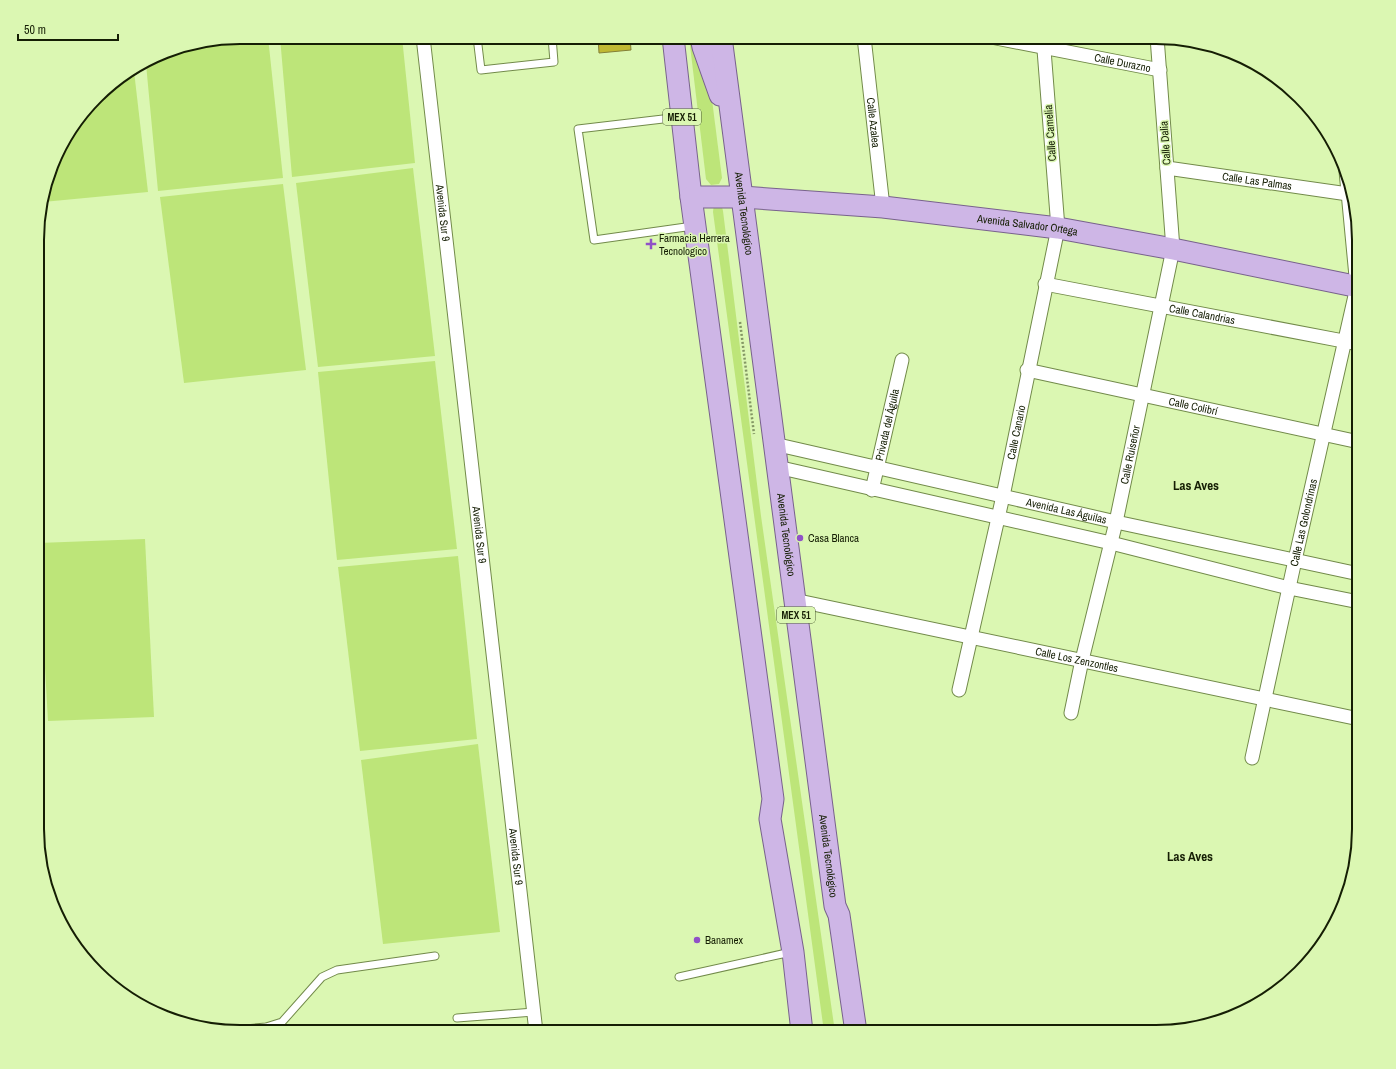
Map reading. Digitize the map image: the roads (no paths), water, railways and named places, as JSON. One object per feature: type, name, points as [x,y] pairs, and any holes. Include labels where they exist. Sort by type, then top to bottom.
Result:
[{"type":"main road","name":"MEX 51","points":[[674,44],[691,197],[773,799],[770,819],[793,952],[801,1025]]},
{"type":"main road","points":[[702,44],[734,135]]},
{"type":"main road","name":"Avenida Tecnológico","points":[[722,44],[835,906],[839,915],[855,1025]]},
{"type":"main road","name":"Avenida Salvador Ortega","points":[[691,197],[742,197],[883,207],[1058,228],[1173,249],[1352,286]]},
{"type":"main road","points":[[773,799],[790,892],[809,1025]]},
{"type":"main road","points":[[835,906],[848,1025]]},
{"type":"street","name":"Avenida Sur 9","points":[[424,44],[535,1025]]},
{"type":"street","name":"Calle Azalea","points":[[865,44],[883,207]]},
{"type":"street","name":"Calle Camelia","points":[[1043,44],[1058,228]]},
{"type":"street","name":"Calle Durazno","points":[[1047,44],[1160,70]]},
{"type":"street","name":"Calle Dalia","points":[[1158,44],[1173,249]]},
{"type":"street","name":"Calle Las Palmas","points":[[1167,168],[1346,194]]},
{"type":"street","name":"Calle Las Golondrinas","points":[[1351,219],[1352,231]]},
{"type":"street","name":"Calle Canario","points":[[959,690],[1002,496],[1027,370],[1058,228]]},
{"type":"street","name":"Calle Ruiseñor","points":[[1071,713],[1082,660],[1116,522],[1141,395],[1173,249]]},
{"type":"street","name":"Calle Calandrias","points":[[1045,284],[1352,343]]},
{"type":"street","name":"Calle Las Golondrinas","points":[[1252,758],[1295,560],[1352,312]]},
{"type":"street","name":"Privada del Águila","points":[[872,490],[902,360]]},
{"type":"street","name":"Calle Colibrí","points":[[1027,370],[1352,440]]},
{"type":"street","name":"Avenida Las Águilas","points":[[774,444],[1116,522],[1352,572]]},
{"type":"street","name":"Avenida Las Águilas","points":[[777,467],[997,519],[1111,543],[1289,588],[1352,601]]},
{"type":"street","name":"Calle Los Zenzontles","points":[[794,600],[1266,698],[1352,717]]},
{"type":"lane","points":[[478,44],[481,70],[554,62],[553,44]]},
{"type":"lane","points":[[682,116],[578,129],[594,240],[695,225]]},
{"type":"lane","points":[[679,977],[793,952]]},
{"type":"lane","points":[[272,1025],[282,1022],[322,976],[336,970],[435,956]]},
{"type":"lane","points":[[457,1018],[534,1012]]},
{"type":"place","name":"Farmacia Herrera Tecnologico","points":[[651,244]]},
{"type":"place","name":"Casa Blanca","points":[[800,538]]},
{"type":"place","name":"Banamex","points":[[697,940]]},
{"type":"district","name":"Las Aves","points":[[1196,485]]},
{"type":"district","name":"Las Aves","points":[[1190,856]]}]
